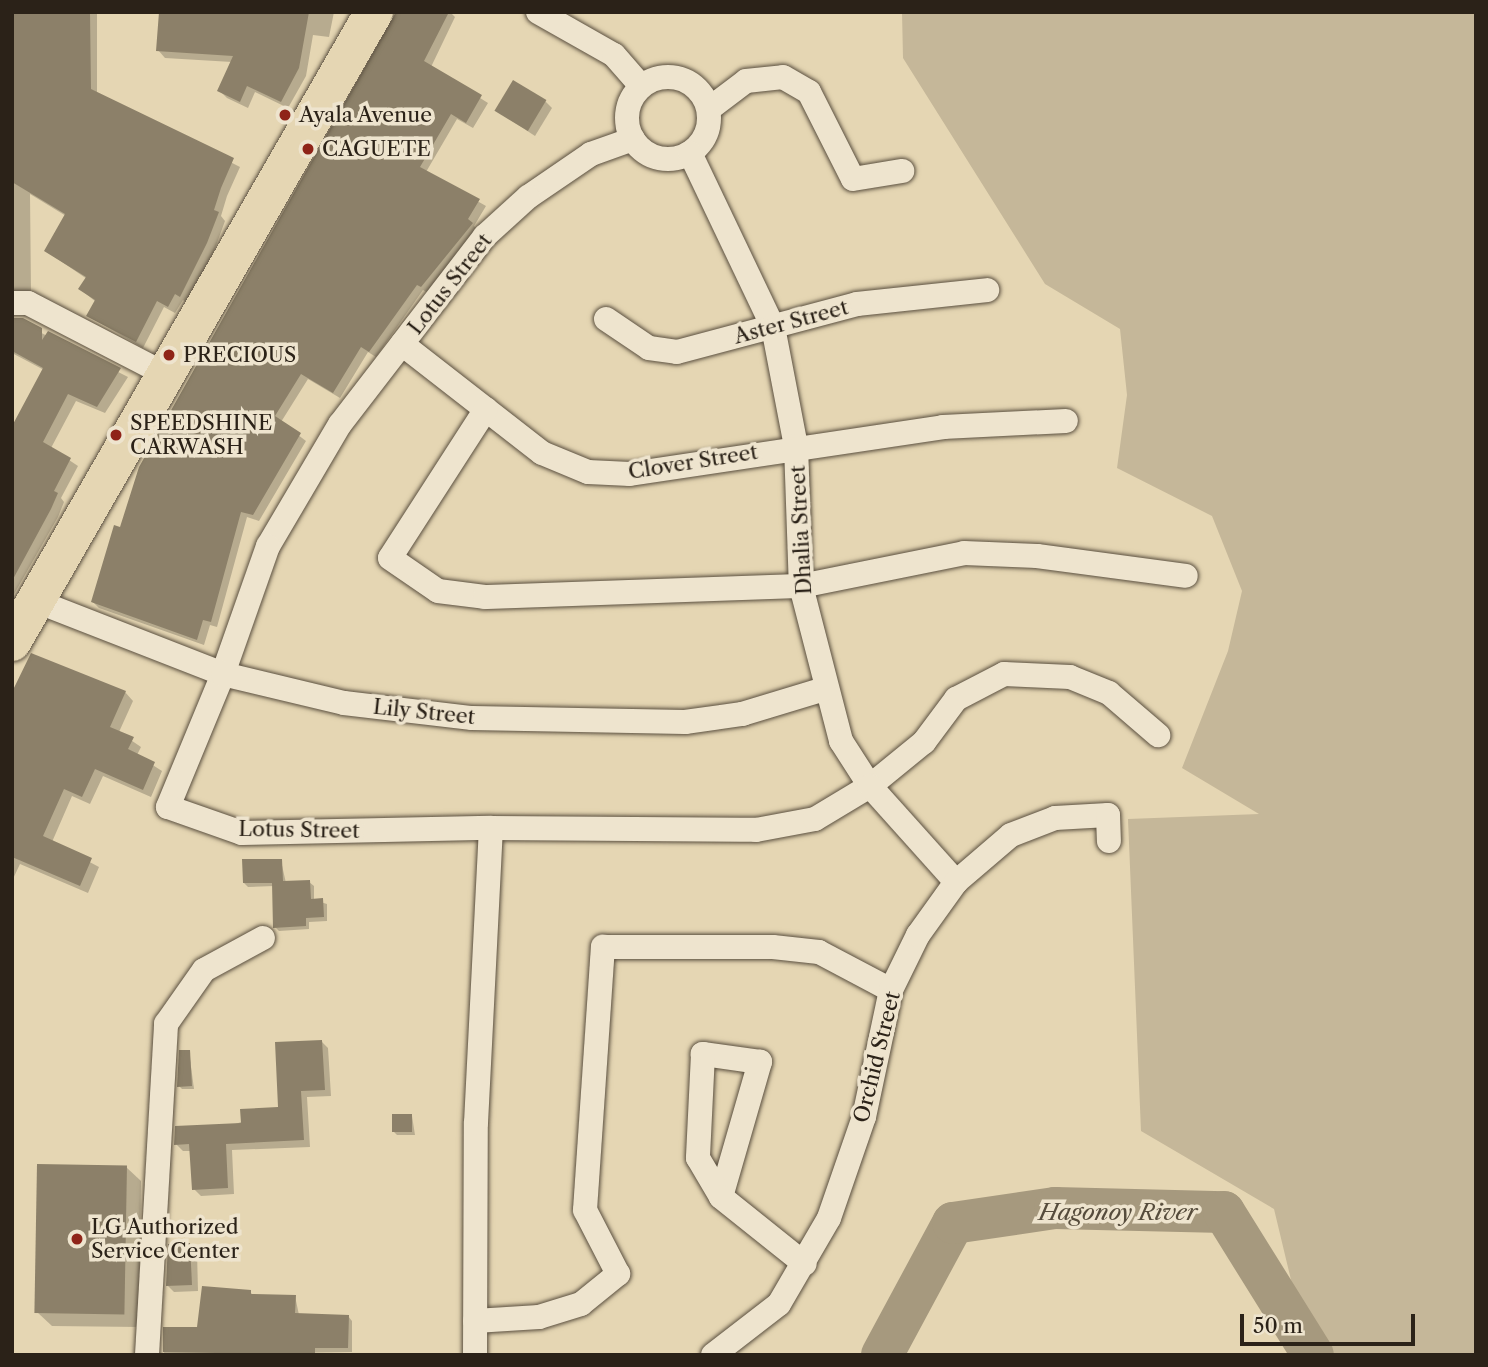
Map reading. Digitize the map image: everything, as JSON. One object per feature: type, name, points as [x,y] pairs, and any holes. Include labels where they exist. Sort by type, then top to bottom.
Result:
[{"type":"main road","points":[[12,642],[374,12]]},
{"type":"street","points":[[538,12],[614,55],[641,86]]},
{"type":"street","points":[[709,109],[746,81],[783,76],[809,92],[853,179],[902,171]]},
{"type":"street","points":[[681,78],[704,95],[709,109],[707,134],[690,153],[678,158],[653,156],[633,139],[627,111],[641,86],[653,79],[681,78]]},
{"type":"street","name":"Lotus Street","points":[[633,139],[591,154],[528,197],[485,236],[341,425],[268,546],[223,674],[168,807],[242,833],[491,828],[756,830],[815,819],[870,786],[924,742],[956,699],[1003,674],[1070,677],[1109,694],[1158,735]]},
{"type":"street","name":"Dhalia Street","points":[[690,153],[773,327],[796,446],[801,586],[825,689],[841,741],[870,786],[956,882]]},
{"type":"street","name":"Aster Street","points":[[606,319],[649,348],[677,352],[857,304],[987,290]]},
{"type":"street","points":[[12,303],[28,303],[165,374]]},
{"type":"street","name":"Clover Street","points":[[402,344],[542,453],[588,472],[630,474],[796,446],[943,427],[1066,421]]},
{"type":"street","points":[[486,409],[390,558],[438,591],[485,597],[801,586],[964,553],[1037,556],[1186,576]]},
{"type":"street","name":"Lily Street","points":[[36,601],[223,674],[344,703],[472,718],[685,722],[742,714],[825,689]]},
{"type":"street","name":"Orchid Street","points":[[713,1355],[743,1336],[779,1304],[805,1264],[829,1218],[864,1117],[891,990],[918,935],[956,882],[1011,835],[1055,818],[1108,815],[1109,841]]},
{"type":"street","points":[[475,1355],[477,1123],[491,828]]},
{"type":"street","points":[[146,1355],[166,1024],[204,970],[263,939]]},
{"type":"street","points":[[475,1321],[539,1317],[580,1304],[618,1274],[585,1210],[603,947],[773,947],[819,952],[891,990]]},
{"type":"street","points":[[721,1197],[760,1062],[703,1054],[698,1158],[721,1197],[805,1264]]},
{"type":"shaded area","points":[[902,12],[1476,12],[1476,1355],[1309,1355],[1274,1209],[1141,1131],[1128,819],[1259,814],[1182,768],[1228,651],[1242,591],[1212,516],[1117,468],[1127,395],[1120,329],[1045,284],[903,58]]},
{"type":"building","points":[[12,12],[90,12],[91,89],[234,158],[214,210],[219,212],[207,243],[180,297],[175,294],[168,307],[157,301],[136,342],[86,316],[95,300],[78,289],[86,277],[44,251],[65,214],[12,182]]},
{"type":"building","points":[[159,12],[309,12],[299,68],[281,102],[247,86],[240,102],[217,91],[233,56],[156,51]]},
{"type":"building","points":[[396,12],[449,12],[424,61],[482,95],[466,123],[451,114],[420,167],[480,199],[468,219],[473,223],[421,287],[417,285],[369,352],[361,347],[333,393],[301,374],[275,416],[301,433],[253,515],[241,512],[211,622],[203,620],[197,640],[91,602],[114,525],[120,527],[139,467]]},
{"type":"building","points":[[513,80],[546,100],[528,131],[494,111]]},
{"type":"building","points":[[12,318],[23,318],[42,328],[42,340],[48,331],[121,368],[97,407],[68,394],[43,442],[71,458],[54,491],[58,493],[51,509],[12,581],[12,426],[43,368],[12,351]]},
{"type":"building","points":[[31,653],[126,691],[110,727],[134,737],[128,749],[155,762],[143,790],[95,769],[82,797],[64,789],[43,836],[92,858],[80,886],[12,857],[12,692]]},
{"type":"building","points":[[242,859],[282,859],[283,881],[310,880],[311,899],[323,898],[324,917],[306,918],[306,926],[273,928],[272,883],[243,883]]},
{"type":"building","points":[[322,1040],[325,1090],[301,1091],[304,1140],[226,1144],[228,1188],[192,1190],[189,1144],[174,1145],[175,1126],[241,1123],[240,1109],[278,1107],[275,1042]]},
{"type":"building","points":[[179,1050],[190,1050],[192,1086],[177,1087]]},
{"type":"building","points":[[392,1114],[412,1114],[412,1132],[392,1132]]},
{"type":"building","points":[[37,1164],[127,1166],[124,1315],[34,1313]]},
{"type":"building","points":[[190,1243],[192,1285],[166,1286],[168,1244]]},
{"type":"building","points":[[202,1286],[251,1290],[251,1294],[296,1295],[295,1313],[349,1315],[348,1348],[315,1348],[315,1355],[163,1352],[163,1327],[197,1327]]},
{"type":"waterway","name":"Hagonoy River","points":[[882,1355],[953,1223],[1055,1208],[1224,1212],[1313,1355]]},
{"type":"place","name":"Ayala Avenue","points":[[285,115]]},
{"type":"place","name":"CAGUETE","points":[[308,149]]},
{"type":"place","name":"PRECIOUS","points":[[169,355]]},
{"type":"place","name":"SPEEDSHINE CARWASH","points":[[116,435]]},
{"type":"place","name":"LG Authorized Service Center","points":[[77,1239]]}]
